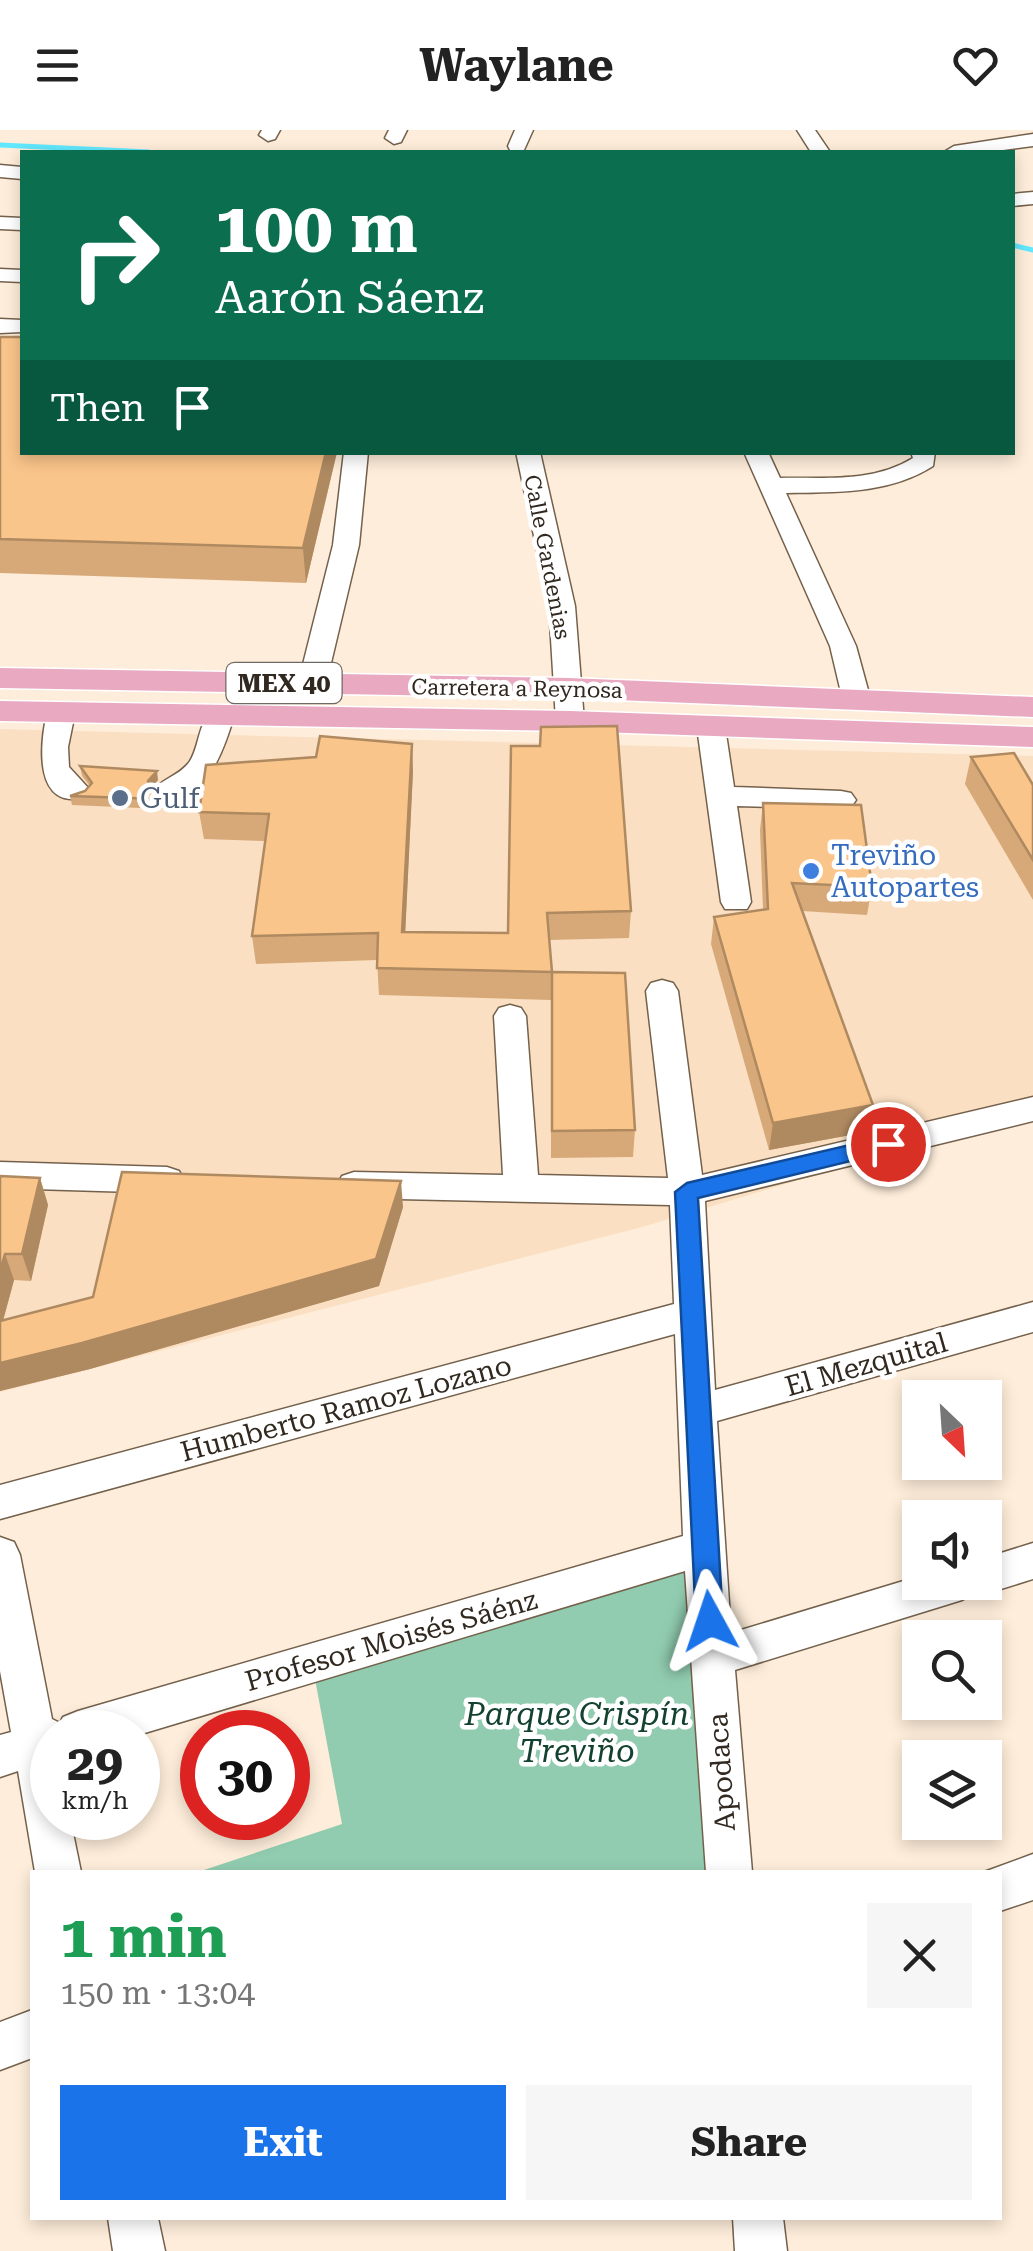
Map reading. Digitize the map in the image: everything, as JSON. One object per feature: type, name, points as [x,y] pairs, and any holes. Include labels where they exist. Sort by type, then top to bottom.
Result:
[{"type":"main road","name":"Carretera a Reynosa","points":[[0,678],[312,684],[569,705],[711,727],[1033,738]]},
{"type":"main road","name":"Carretera a Reynosa","points":[[0,711],[220,716],[857,701],[1033,707]]},
{"type":"street","points":[[967,150],[1033,140]]},
{"type":"street","points":[[312,684],[346,545],[356,455]]},
{"type":"street","name":"Calle Gardenias","points":[[529,455],[562,606],[569,705]]},
{"type":"street","points":[[757,455],[843,646],[857,701]]},
{"type":"street","points":[[772,486],[887,479],[912,472],[925,461],[924,455]]},
{"type":"street","points":[[62,713],[52,757],[54,773],[64,785],[77,791]]},
{"type":"street","points":[[167,791],[195,778],[204,767],[220,716]]},
{"type":"street","points":[[711,727],[736,902]]},
{"type":"street","points":[[721,796],[841,800]]},
{"type":"street","name":"Apodaca","points":[[662,991],[687,1192],[704,1548],[729,1870]]},
{"type":"street","points":[[510,1016],[521,1188]]},
{"type":"street","points":[[323,1184],[687,1192],[1033,1108]]},
{"type":"street","points":[[0,1175],[206,1182]]},
{"type":"street","name":"Humberto Ramoz Lozano","points":[[0,1502],[692,1314]]},
{"type":"street","name":"El Mezquital","points":[[700,1410],[1033,1317]]},
{"type":"street","name":"Profesor Moisés Sáénz","points":[[153,1710],[704,1548]]},
{"type":"street","points":[[0,1555],[28,1747],[58,1870]]},
{"type":"street","points":[[1002,1571],[1033,1561]]},
{"type":"street","points":[[712,1658],[903,1600]]},
{"type":"street","points":[[1002,1887],[1033,1877]]},
{"type":"street","points":[[0,2046],[30,2035]]},
{"type":"street","points":[[133,2220],[139,2251]]},
{"type":"street","points":[[758,2220],[761,2251]]},
{"type":"shaded area","points":[[0,729],[1033,756],[1033,1110],[642,1227],[0,1392]]},
{"type":"green space","name":"Parque Crispín Treviño","points":[[704,1548],[729,1870],[204,1870],[294,1840],[310,1840],[310,1835],[342,1824],[312,1663]]},
{"type":"building","points":[[0,337],[20,337],[20,455],[325,455],[303,548],[0,539]]},
{"type":"building","points":[[617,726],[631,911],[547,913],[552,972],[377,968],[378,933],[252,936],[269,814],[199,812],[206,765],[316,757],[320,736],[412,744],[402,932],[508,933],[511,746],[540,746],[541,727]]},
{"type":"building","points":[[1014,753],[1033,785],[1033,860],[971,757]]},
{"type":"building","points":[[80,766],[157,771],[148,781],[152,789],[163,792],[161,799],[70,796],[85,791],[92,783]]},
{"type":"building","points":[[763,803],[861,805],[872,887],[792,883],[873,1105],[773,1123],[714,917],[768,909]]},
{"type":"building","points":[[552,972],[625,973],[635,1130],[552,1131]]},
{"type":"building","points":[[122,1172],[401,1181],[376,1259],[0,1363],[0,1321],[93,1297]]},
{"type":"building","points":[[0,1176],[40,1178],[22,1254],[5,1254],[0,1271]]},
{"type":"waterway","points":[[0,145],[106,150]]},
{"type":"waterway","points":[[1015,246],[1033,250]]},
{"type":"place","name":"Gulf","points":[[120,798]]},
{"type":"place","name":"Treviño Autopartes","points":[[811,871]]},
{"type":"route","points":[[710,1621],[687,1192],[888,1144]]}]
